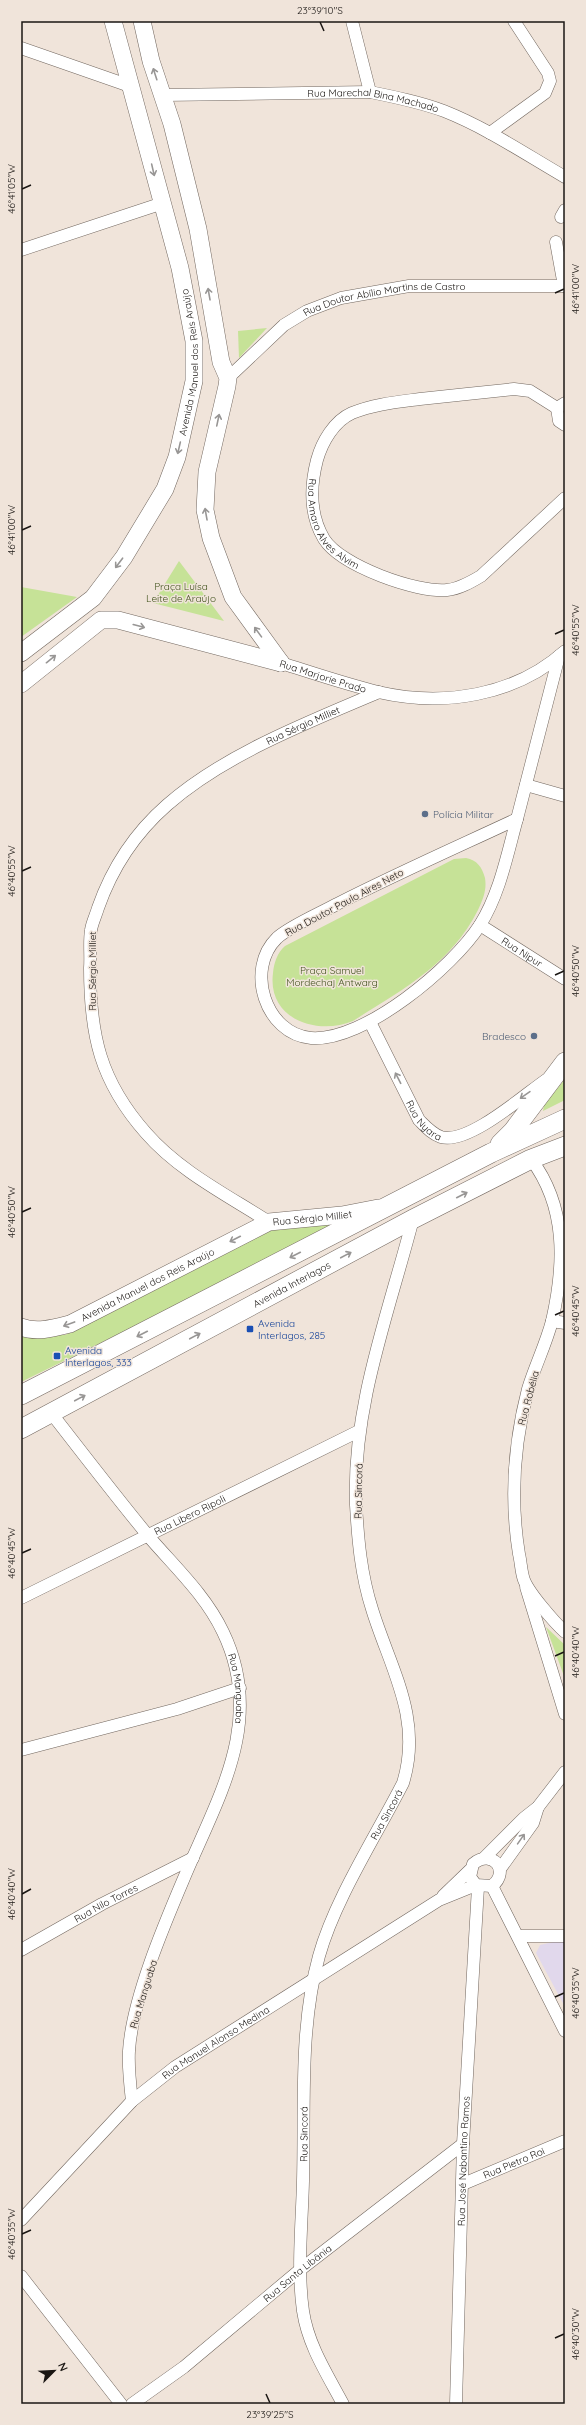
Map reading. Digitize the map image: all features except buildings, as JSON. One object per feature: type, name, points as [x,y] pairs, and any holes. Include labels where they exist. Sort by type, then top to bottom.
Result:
[{"type":"main road","points":[[491,1152],[513,1131],[561,1067]]},
{"type":"main road","points":[[21,1395],[394,1204],[491,1152],[565,1119]]},
{"type":"main road","name":"Avenida Interlagos","points":[[21,1429],[52,1414],[413,1219],[531,1159],[565,1146]]},
{"type":"street","name":"Avenida Manuel dos Reis Araújo","points":[[21,653],[93,598],[124,557],[165,489],[177,457],[194,382],[194,341],[180,268],[130,86],[114,21]]},
{"type":"street","points":[[142,21],[151,61],[172,124],[198,229],[221,362],[228,378]]},
{"type":"street","points":[[352,21],[370,92]]},
{"type":"street","points":[[490,133],[545,93],[548,87],[548,73],[514,21]]},
{"type":"street","points":[[21,48],[130,86]]},
{"type":"street","name":"Rua Marechal Bina Machado","points":[[163,95],[370,92],[403,99],[443,111],[490,133],[565,177]]},
{"type":"street","points":[[21,250],[163,203]]},
{"type":"street","points":[[556,242],[565,286]]},
{"type":"street","name":"Rua Doutor Abílio Martins de Castro","points":[[228,378],[284,325],[307,310],[341,298],[409,286],[565,286]]},
{"type":"street","name":"Rua Marjorie Prado","points":[[228,378],[207,472],[204,510],[211,538],[233,596],[281,663],[379,692],[432,698],[462,698],[510,686],[527,678],[562,654]]},
{"type":"street","name":"Rua Amaro Alves Alvim","points":[[565,425],[559,421],[561,405],[530,391],[514,389],[377,405],[351,414],[335,426],[321,446],[312,479],[314,516],[325,540],[336,552],[358,566],[379,575],[424,587],[447,590],[467,584],[481,576],[565,498]]},
{"type":"street","points":[[21,684],[101,620],[118,620],[281,663]]},
{"type":"street","name":"Rua Doutor Paulo Aires Neto","points":[[517,819],[403,871],[312,917],[278,938],[264,957],[261,980],[271,1013],[281,1026],[298,1036],[312,1038],[325,1037],[370,1022],[412,994],[444,967],[480,925],[499,884],[517,819],[562,654]]},
{"type":"street","name":"Rua Sérgio Milliet","points":[[379,692],[294,729],[212,772],[166,805],[128,847],[108,880],[91,929],[90,1008],[99,1056],[121,1101],[146,1134],[173,1158],[202,1180],[270,1222],[342,1215],[394,1204]]},
{"type":"street","points":[[526,785],[565,796]]},
{"type":"street","name":"Rua Nipur","points":[[480,925],[565,979]]},
{"type":"street","name":"Rua Nyara","points":[[370,1022],[419,1120],[431,1132],[442,1138],[458,1137],[473,1131],[561,1067]]},
{"type":"street","name":"Rua Robélia","points":[[531,1159],[545,1178],[554,1200],[561,1238],[560,1270],[552,1321],[528,1389],[520,1429],[513,1477],[517,1541],[524,1581],[554,1622],[565,1632]]},
{"type":"street","name":"Rua Sincorá","points":[[343,2404],[319,2360],[308,2334],[303,2311],[301,2269],[306,2037],[313,1981],[320,1955],[333,1919],[403,1783],[408,1768],[409,1750],[405,1700],[372,1608],[359,1554],[356,1503],[359,1432],[372,1371],[413,1219]]},
{"type":"street","name":"Avenida Manuel dos Reis Araújo","points":[[21,1326],[30,1330],[50,1329],[70,1324],[270,1222]]},
{"type":"street","points":[[552,1321],[565,1323]]},
{"type":"street","name":"Rua Manguaba","points":[[52,1414],[148,1535],[213,1612],[235,1663],[240,1688],[241,1703],[237,1743],[229,1775],[193,1858],[150,1969],[136,2012],[129,2051],[132,2101]]},
{"type":"street","name":"Rua Libero Ripoli","points":[[21,1598],[359,1432]]},
{"type":"street","points":[[524,1581],[565,1714]]},
{"type":"street","points":[[21,1750],[177,1709],[240,1688]]},
{"type":"street","name":"Rua Manuel Alonso Medina","points":[[21,2220],[132,2101],[175,2068],[439,1900],[470,1870],[478,1859],[485,1858],[524,1818],[538,1807],[565,1772]]},
{"type":"street","name":"Rua Manuel Alonso Medina","points":[[439,1900],[483,1887],[500,1873],[532,1822],[538,1807]]},
{"type":"street","name":"Rua Nilo Torres","points":[[21,1950],[102,1904],[193,1858]]},
{"type":"street","points":[[485,1858],[492,1859],[500,1873],[508,1917]]},
{"type":"street","points":[[470,1870],[471,1880],[483,1887],[508,1917],[519,1936],[565,2031]]},
{"type":"street","name":"Rua José Nabantino Ramos","points":[[456,2404],[464,2144],[474,1918],[483,1887]]},
{"type":"street","points":[[519,1936],[565,1936]]},
{"type":"street","name":"Rua Pietro Roi","points":[[463,2184],[565,2141]]},
{"type":"street","name":"Rua Santa Libânia","points":[[132,2404],[184,2367],[301,2269],[464,2144]]},
{"type":"street","points":[[21,2276],[121,2404]]},
{"type":"shaded area","points":[[553,1942],[565,1942],[565,2007],[536,1953],[540,1945]]},
{"type":"green space","points":[[267,328],[239,358],[238,331]]},
{"type":"green space","name":"Praça Luísa Leite de Araújo","points":[[179,561],[224,621],[153,603]]},
{"type":"green space","points":[[21,587],[77,597],[21,637]]},
{"type":"green space","name":"Praça Samuel Mordechaj Antwarg","points":[[466,858],[476,862],[482,871],[485,878],[484,894],[478,910],[467,929],[454,946],[424,974],[390,998],[353,1021],[339,1025],[310,1025],[297,1020],[286,1012],[278,1002],[273,989],[275,962],[285,946],[454,859]]},
{"type":"green space","points":[[565,1079],[565,1100],[543,1111],[544,1105]]},
{"type":"green space","points":[[361,1215],[21,1382],[21,1335],[65,1335],[270,1227]]},
{"type":"green space","points":[[546,1627],[565,1645],[565,1680],[564,1676]]},
{"type":"place","name":"Polícia Militar","points":[[425,814]]},
{"type":"place","name":"Bradesco","points":[[534,1036]]},
{"type":"place","name":"Avenida Interlagos, 285","points":[[250,1329]]},
{"type":"place","name":"Avenida Interlagos, 333","points":[[57,1356]]}]
